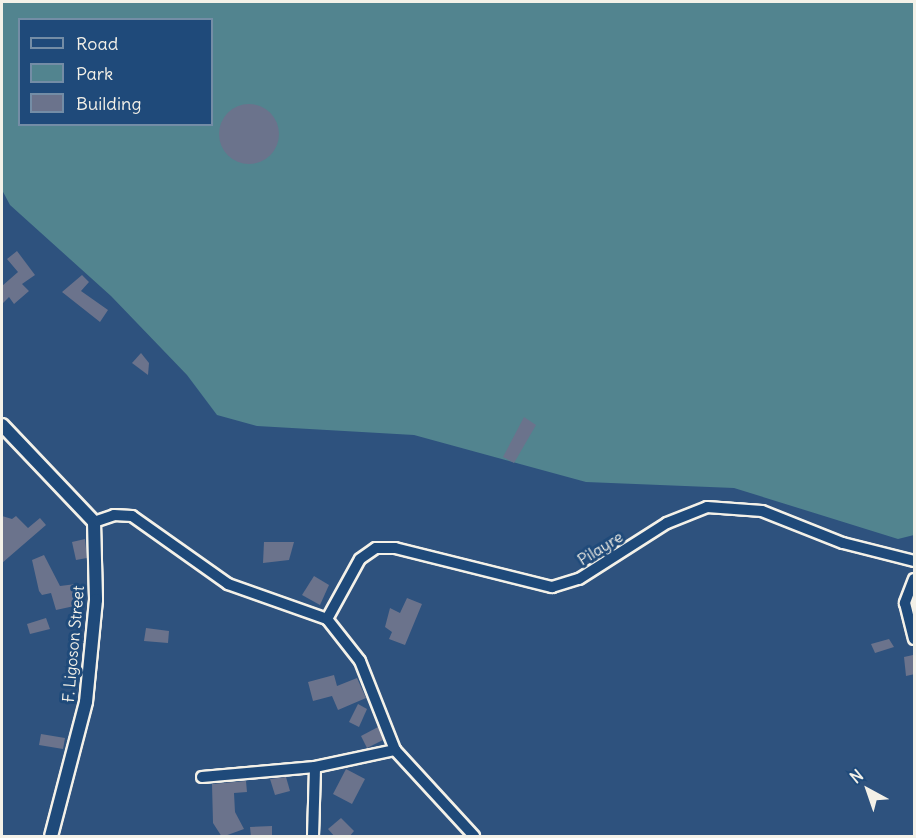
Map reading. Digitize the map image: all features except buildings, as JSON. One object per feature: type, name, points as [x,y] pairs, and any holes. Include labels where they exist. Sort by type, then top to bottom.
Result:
[{"type":"street","points":[[2,425],[94,522],[114,515],[132,516],[228,584],[327,619],[360,661],[395,750],[474,837]]},
{"type":"street","name":"Pilayre","points":[[327,619],[360,559],[376,548],[395,548],[552,587],[579,579],[667,523],[707,507],[762,511],[843,543],[915,561]]},
{"type":"street","name":"F. Ligoson Street","points":[[51,837],[86,702],[96,600],[94,522]]},
{"type":"street","points":[[915,579],[905,603],[915,639]]},
{"type":"street","points":[[202,777],[315,766],[395,750]]},
{"type":"street","points":[[313,837],[315,766]]},
{"type":"green space","points":[[2,2],[914,2],[914,535],[898,539],[734,488],[586,482],[414,435],[257,426],[217,415],[187,375],[111,296],[10,205],[2,190]]}]
